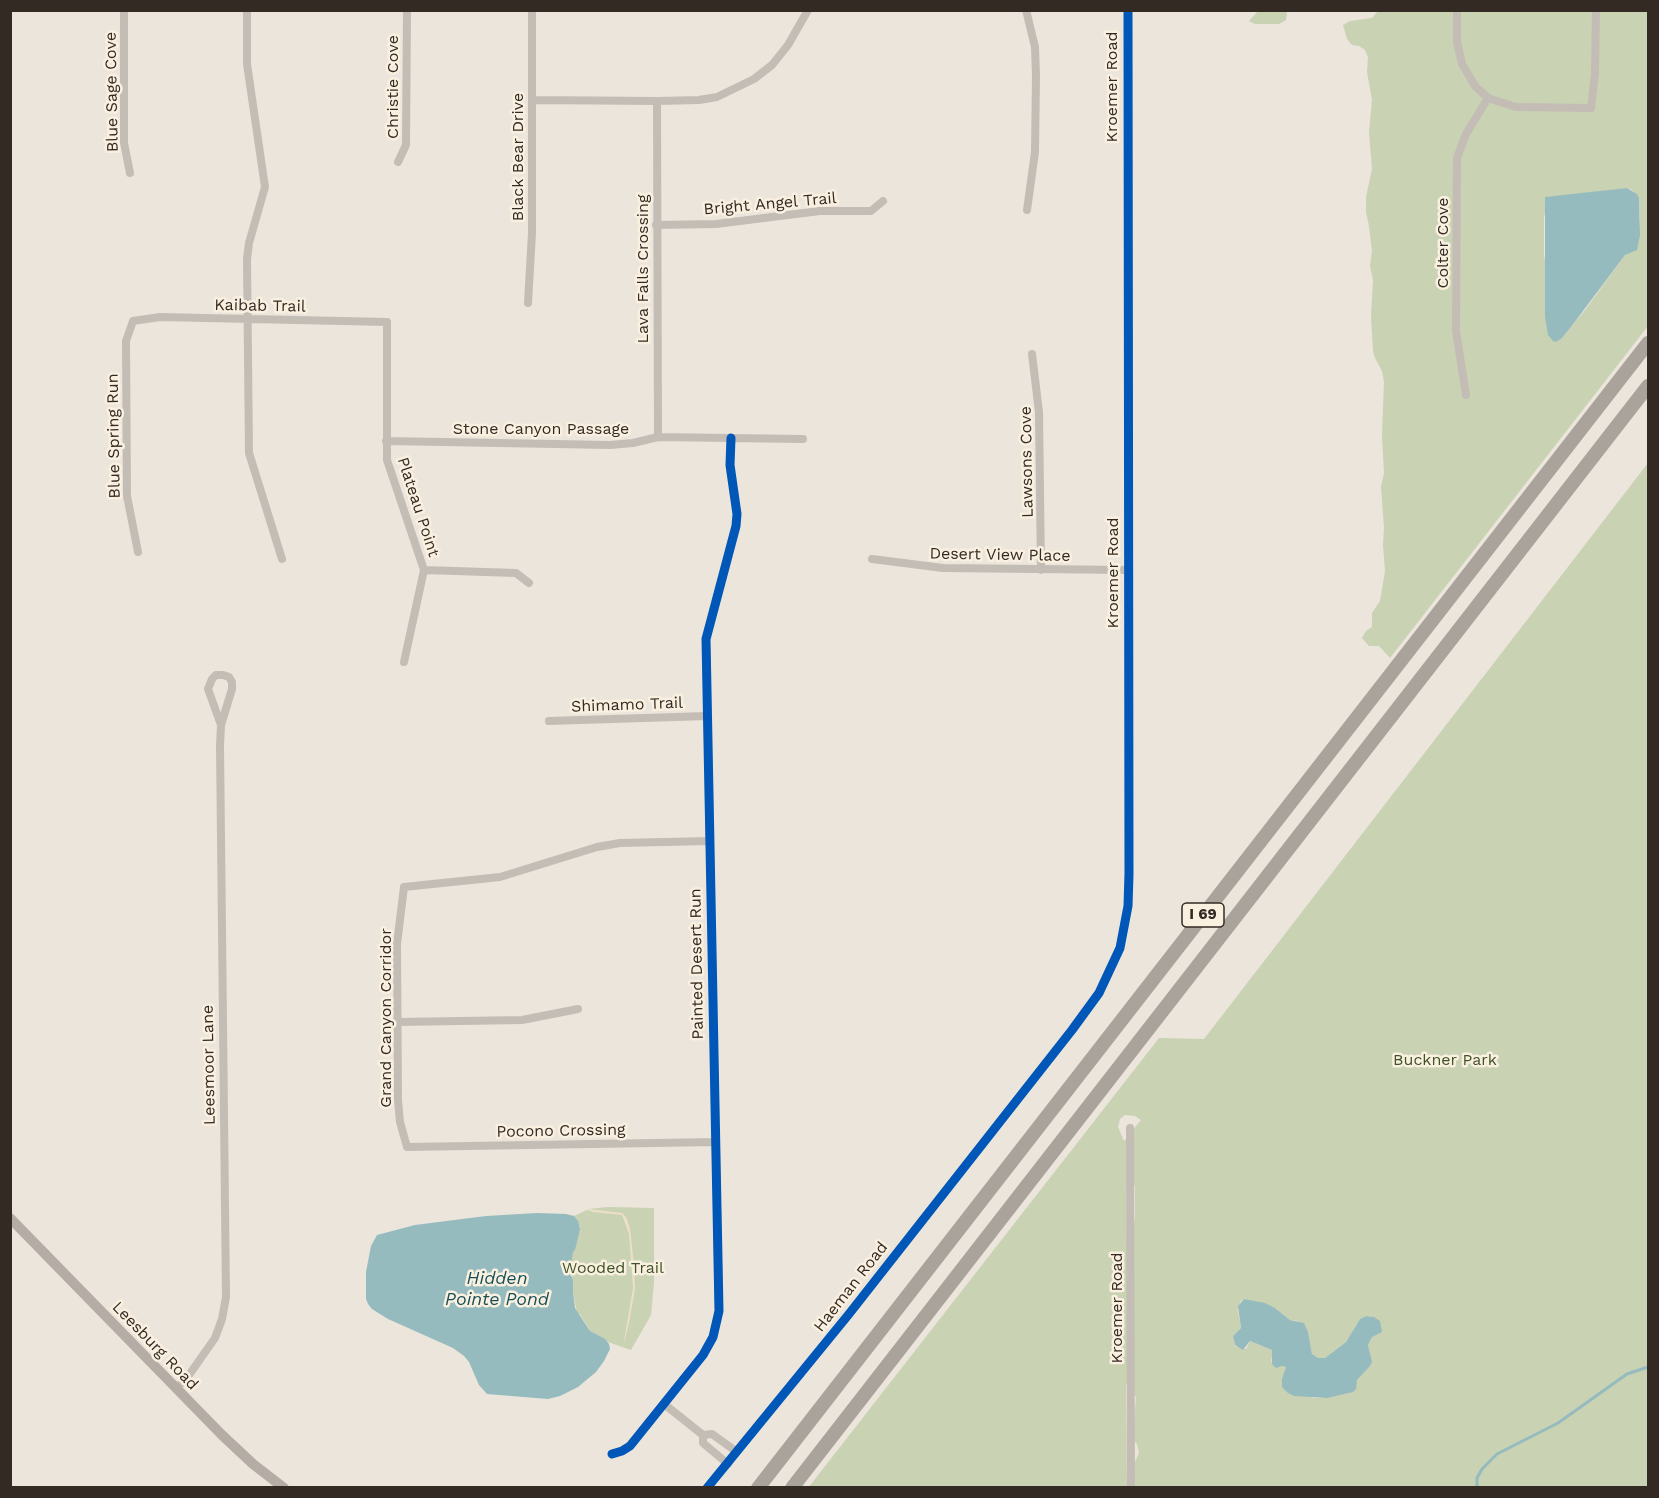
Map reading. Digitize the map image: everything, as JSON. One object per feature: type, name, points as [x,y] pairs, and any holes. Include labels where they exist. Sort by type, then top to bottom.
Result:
[{"type":"highway","name":"I 69","points":[[758,1488],[1648,343]]},
{"type":"highway","name":"I 69","points":[[792,1488],[1648,386]]},
{"type":"main road","name":"Leesburg Road","points":[[10,1218],[238,1451],[284,1488]]},
{"type":"street","name":"Blue Sage Cove","points":[[124,10],[124,143],[130,173]]},
{"type":"street","points":[[247,10],[247,64],[265,187],[249,243],[249,453],[282,559]]},
{"type":"street","name":"Christie Cove","points":[[398,162],[406,146],[407,10]]},
{"type":"street","name":"Black Bear Drive","points":[[528,303],[531,233],[532,10]]},
{"type":"street","points":[[532,100],[657,101],[717,97],[754,79],[772,65],[786,48],[808,10]]},
{"type":"street","points":[[1026,10],[1035,47],[1036,76],[1035,152],[1028,210]]},
{"type":"street","name":"Kroemer Road","points":[[1015,1102],[1099,993],[1117,958],[1126,924],[1129,874],[1128,10]]},
{"type":"street","points":[[1457,10],[1457,42],[1462,64],[1475,86],[1488,98],[1516,107],[1591,108],[1595,73],[1596,10]]},
{"type":"street","name":"Colter Cove","points":[[1466,395],[1456,324],[1457,158],[1466,134],[1488,98]]},
{"type":"street","name":"Lava Falls Crossing","points":[[657,101],[658,437]]},
{"type":"street","name":"Bright Angel Trail","points":[[656,225],[716,224],[820,211],[871,211],[883,201]]},
{"type":"street","name":"Kaibab Trail","points":[[133,321],[160,317],[387,322]]},
{"type":"street","name":"Blue Spring Run","points":[[133,321],[126,340],[127,496],[138,552]]},
{"type":"street","name":"Plateau Point","points":[[387,322],[387,460],[424,570],[404,662]]},
{"type":"street","name":"Lawsons Cove","points":[[1032,354],[1040,412],[1041,570]]},
{"type":"street","name":"Stone Canyon Passage","points":[[386,441],[610,445],[633,443],[658,437],[803,439]]},
{"type":"street","name":"Painted Desert Run","points":[[612,1454],[622,1452],[630,1446],[664,1404],[710,1345],[717,1320],[719,1302],[706,639],[737,520],[730,465],[730,438]]},
{"type":"street","name":"Desert View Place","points":[[872,559],[943,568],[1128,570]]},
{"type":"street","points":[[424,570],[516,573],[529,583]]},
{"type":"street","name":"Leesmoor Lane","points":[[176,1389],[189,1375],[215,1338],[222,1319],[225,1297],[221,725],[232,682],[229,677],[216,675],[208,689],[221,725]]},
{"type":"street","name":"Shimamo Trail","points":[[549,721],[707,716]]},
{"type":"street","name":"Grand Canyon Corridor","points":[[407,1147],[399,1107],[397,944],[404,887],[501,877],[608,845],[709,841]]},
{"type":"street","points":[[398,1022],[522,1020],[578,1009]]},
{"type":"street","name":"Haeman Road","points":[[707,1488],[849,1314],[1015,1102]]},
{"type":"street","name":"Kroemer Road","points":[[1130,1128],[1131,1488]]},
{"type":"street","name":"Pocono Crossing","points":[[407,1147],[715,1142]]},
{"type":"street","points":[[664,1404],[703,1435],[704,1443],[728,1464]]},
{"type":"street","points":[[703,1435],[712,1434],[737,1452]]},
{"type":"green space","points":[[1259,10],[1285,11],[1286,20],[1279,24],[1255,24],[1249,21]]},
{"type":"green space","points":[[1378,11],[1648,11],[1648,326],[1390,658],[1379,646],[1369,646],[1362,638],[1372,627],[1372,613],[1380,601],[1385,571],[1381,487],[1384,473],[1382,435],[1384,382],[1373,351],[1371,317],[1372,251],[1366,212],[1366,197],[1372,169],[1369,132],[1372,100],[1367,72],[1368,57],[1365,50],[1352,45],[1347,39],[1343,25],[1350,21],[1372,18]],"holes":[[[1627,188],[1639,198],[1640,220],[1637,249],[1625,255],[1562,338],[1544,256],[1544,218],[1547,203],[1545,198]]]},
{"type":"green space","name":"Buckner Park","points":[[1648,463],[1648,1487],[1134,1487],[1135,1462],[1139,1453],[1133,1439],[1136,1397],[1126,1384],[1127,1487],[808,1488],[1159,1038],[1204,1039]],"holes":[[[1125,1115],[1135,1116],[1141,1120],[1124,1141],[1118,1127],[1120,1119]],[[1126,1182],[1135,1186],[1135,1218],[1127,1254]],[[1244,1299],[1275,1308],[1290,1320],[1298,1321],[1308,1332],[1312,1354],[1318,1358],[1325,1358],[1346,1342],[1360,1319],[1366,1316],[1374,1317],[1372,1337],[1368,1345],[1370,1366],[1360,1375],[1355,1384],[1327,1398],[1313,1398],[1286,1370],[1286,1367],[1276,1367],[1271,1361],[1272,1350],[1250,1341],[1246,1349],[1235,1346],[1233,1336],[1241,1328],[1238,1311],[1240,1302]]]},
{"type":"green space","name":"Wooded Trail","points":[[654,1208],[654,1283],[651,1315],[631,1350],[608,1342],[590,1331],[580,1314],[577,1313],[573,1280],[570,1274],[580,1227],[574,1216],[589,1209]]},
{"type":"shaded area","points":[[588,1209],[622,1213],[630,1228],[635,1289],[623,1347],[633,1288],[629,1234],[622,1215],[593,1212]]},
{"type":"water","points":[[1627,188],[1639,198],[1640,235],[1637,250],[1625,255],[1562,338],[1556,342],[1553,341],[1548,335],[1545,317],[1545,197]]},
{"type":"water","name":"Hidden Pointe Pond","points":[[566,1214],[574,1216],[578,1221],[580,1229],[573,1252],[570,1274],[573,1280],[575,1308],[590,1331],[605,1339],[609,1344],[610,1349],[604,1361],[596,1372],[578,1387],[548,1399],[487,1394],[479,1385],[464,1356],[453,1348],[388,1319],[368,1304],[366,1272],[371,1246],[377,1235],[415,1225],[486,1216]]},
{"type":"water","points":[[1244,1299],[1265,1303],[1290,1320],[1304,1323],[1312,1354],[1318,1358],[1325,1358],[1346,1342],[1360,1319],[1366,1316],[1380,1321],[1382,1332],[1372,1337],[1368,1345],[1372,1362],[1357,1380],[1356,1389],[1353,1392],[1327,1398],[1294,1396],[1288,1393],[1282,1387],[1286,1367],[1276,1368],[1272,1364],[1272,1350],[1250,1341],[1243,1350],[1235,1345],[1233,1336],[1241,1328],[1238,1306]]},
{"type":"waterway","points":[[1477,1488],[1477,1478],[1482,1469],[1497,1454],[1558,1423],[1627,1374],[1648,1367]]},
{"type":"cycle path","points":[[707,1488],[849,1314],[1072,1030],[1099,993],[1120,948],[1128,906],[1129,874],[1128,10]]},
{"type":"cycle path","points":[[612,1454],[630,1446],[703,1355],[713,1337],[719,1311],[706,639],[736,526],[737,514],[730,465],[731,438]]}]
